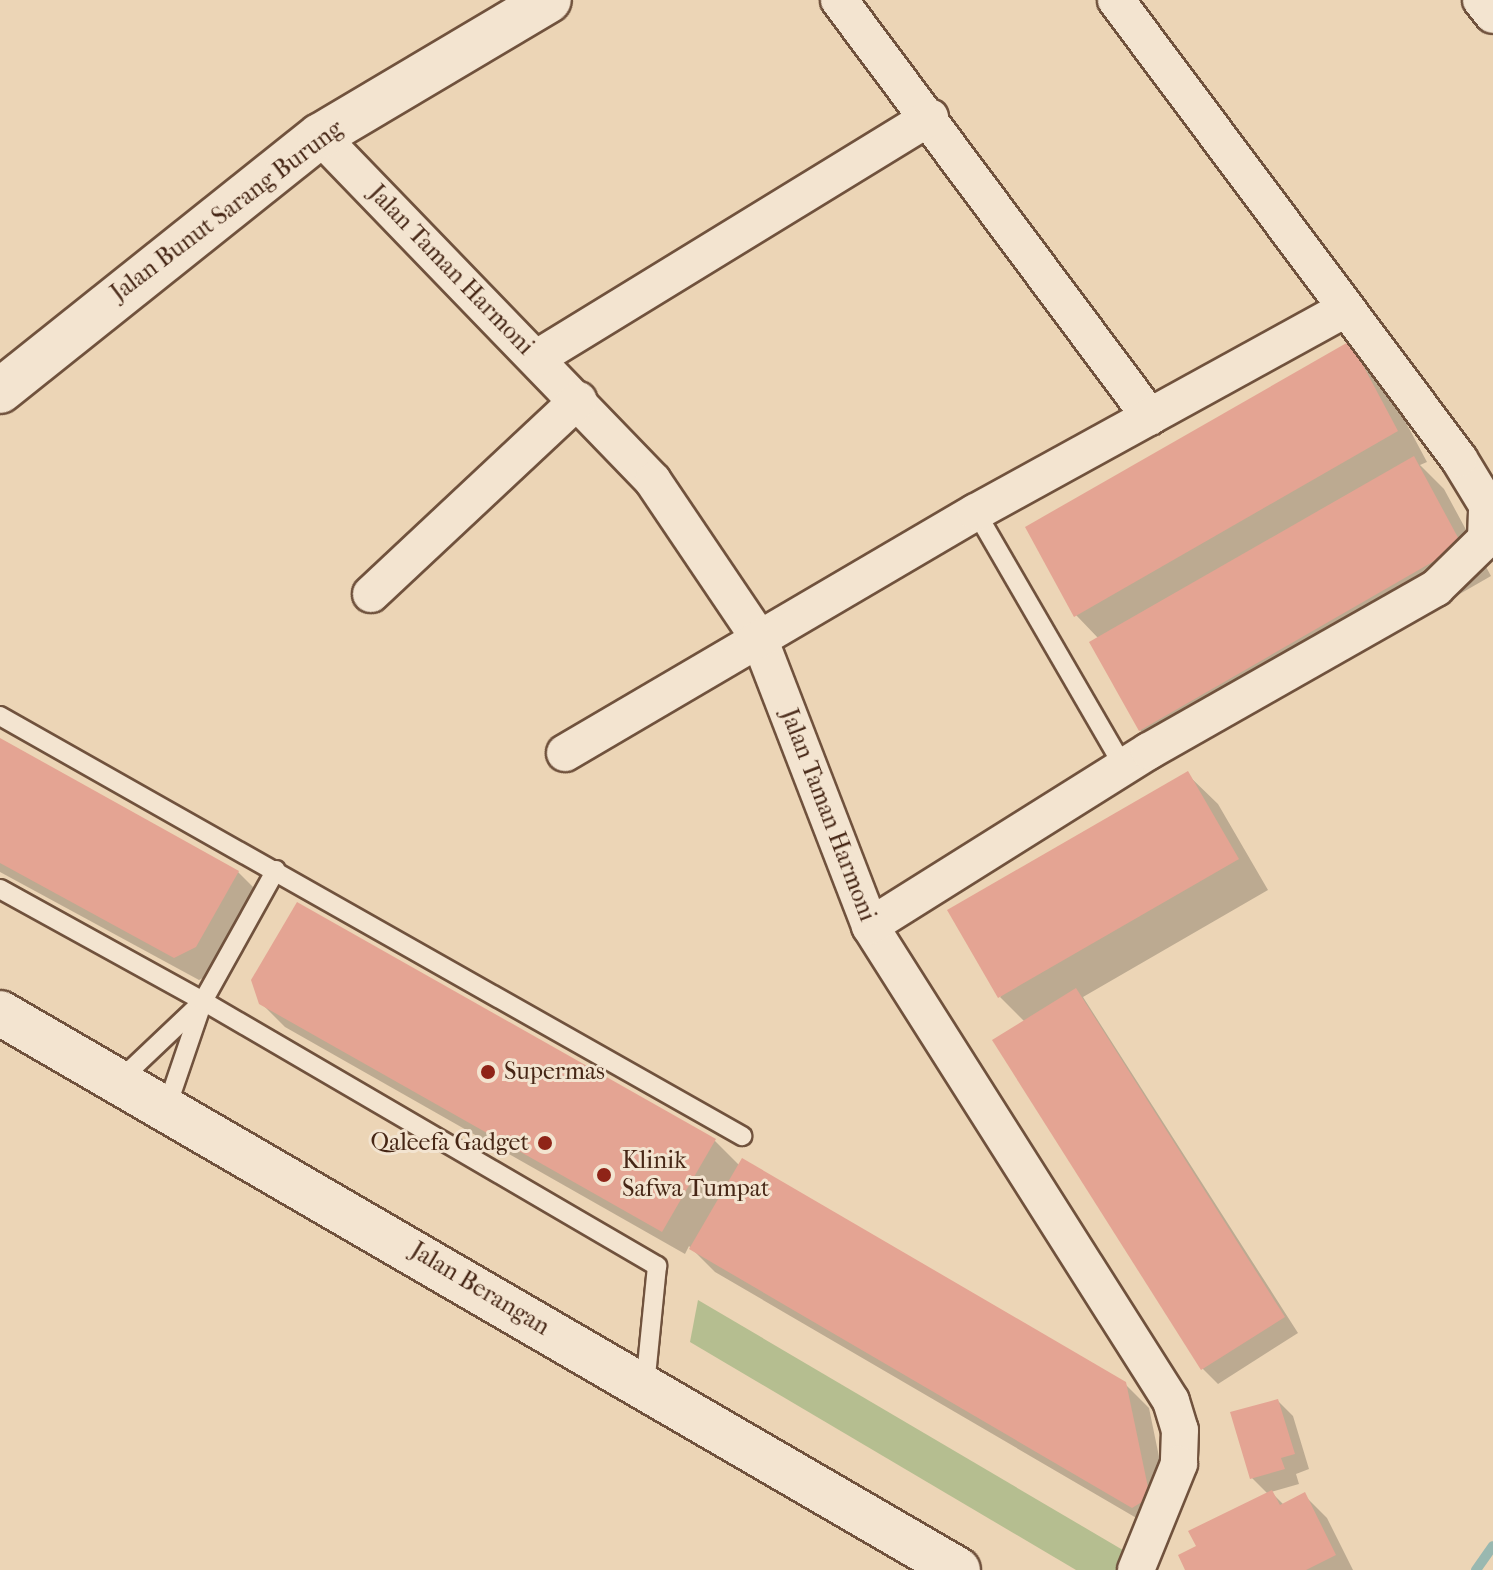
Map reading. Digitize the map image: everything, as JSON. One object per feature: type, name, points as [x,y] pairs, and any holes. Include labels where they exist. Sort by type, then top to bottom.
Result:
[{"type":"main road","name":"Jalan Bunut Sarang Burung","points":[[0,391],[320,136],[549,0]]},
{"type":"main road","name":"Jalan Berangan","points":[[0,1013],[168,1104],[958,1570]]},
{"type":"street","points":[[839,0],[930,117],[1150,417]]},
{"type":"street","points":[[870,926],[1124,767],[1436,588],[1486,539],[1487,505],[1459,459],[1343,310],[1116,0]]},
{"type":"street","points":[[1481,0],[1493,15]]},
{"type":"street","points":[[537,358],[930,117]]},
{"type":"street","name":"Jalan Taman Harmoni","points":[[320,136],[578,400],[687,525],[759,638],[870,926],[1171,1401],[1180,1430],[1179,1464],[1136,1570]]},
{"type":"street","points":[[565,753],[976,512],[1343,310]]},
{"type":"street","points":[[371,594],[578,400]]},
{"type":"lane","points":[[976,512],[1124,767]]},
{"type":"lane","points":[[0,716],[742,1136]]},
{"type":"lane","points":[[168,1104],[203,1001],[276,870]]},
{"type":"lane","points":[[0,889],[203,1001],[657,1266],[645,1387]]},
{"type":"lane","points":[[122,1078],[203,1001]]},
{"type":"green space","points":[[698,1300],[1133,1556],[1126,1570],[1076,1570],[690,1342]]},
{"type":"building","points":[[1350,341],[1398,431],[1074,617],[1025,527]]},
{"type":"building","points":[[1414,456],[1462,545],[1139,731],[1089,642]]},
{"type":"building","points":[[0,738],[239,871],[196,947],[174,958],[0,863]]},
{"type":"building","points":[[1188,771],[1239,859],[998,998],[947,910]]},
{"type":"building","name":"Supermas","points":[[297,902],[716,1139],[662,1232],[259,1004],[251,980]]},
{"type":"building","points":[[1076,988],[1285,1317],[1201,1370],[992,1040]]},
{"type":"building","points":[[742,1158],[1126,1382],[1150,1497],[1132,1508],[689,1249]]},
{"type":"building","points":[[1278,1399],[1295,1454],[1281,1458],[1285,1469],[1250,1479],[1230,1412]]},
{"type":"building","points":[[1272,1490],[1280,1505],[1305,1492],[1336,1555],[1306,1570],[1185,1570],[1178,1555],[1196,1546],[1188,1531]]},
{"type":"waterway","points":[[1476,1570],[1493,1546]]},
{"type":"place","name":"Supermas","points":[[488,1072]]},
{"type":"place","name":"Qaleefa Gadget","points":[[545,1143]]},
{"type":"place","name":"Klinik Safwa Tumpat","points":[[604,1175]]}]
